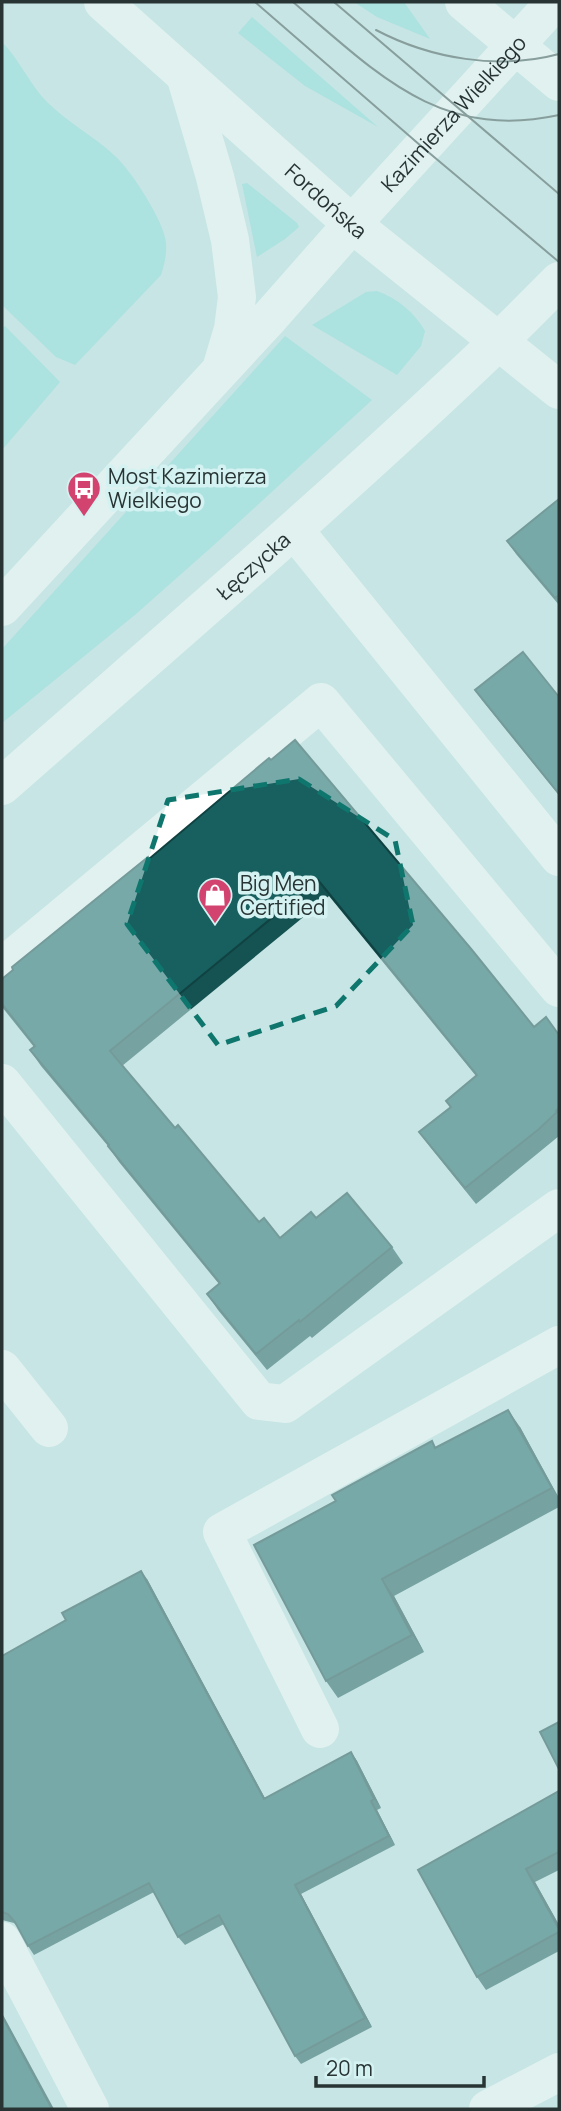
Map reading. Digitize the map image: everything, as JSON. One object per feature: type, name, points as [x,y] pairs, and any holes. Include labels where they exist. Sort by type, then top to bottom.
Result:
[{"type":"street","name":"Fordońska","points":[[103,2],[352,224],[559,390]]},
{"type":"street","points":[[464,2],[559,82]]},
{"type":"street","name":"Kazimierza Wielkiego","points":[[352,224],[555,2]]},
{"type":"street","points":[[185,75],[215,177],[230,240],[236,286],[233,328],[222,368]]},
{"type":"street","points":[[2,607],[270,317],[352,224]]},
{"type":"street","points":[[499,341],[559,281]]},
{"type":"street","name":"Łęczycka","points":[[2,786],[235,580],[295,531],[499,341]]},
{"type":"street","points":[[295,531],[559,858]]},
{"type":"street","points":[[2,967],[321,702],[559,988]]},
{"type":"street","points":[[2,1083],[259,1401],[285,1404],[559,1208]]},
{"type":"street","points":[[320,1729],[222,1532],[558,1348]]},
{"type":"street","points":[[2,1369],[49,1428]]},
{"type":"street","points":[[2,1941],[90,2109]]},
{"type":"street","points":[[488,2109],[559,2072]]},
{"type":"highlighted area","points":[[299,779],[395,840],[413,925],[336,1006],[218,1045],[127,924],[168,800]]},
{"type":"shaded area","points":[[354,2],[404,2],[430,39],[377,17]]},
{"type":"shaded area","points":[[252,17],[378,127],[305,86],[238,33]]},
{"type":"shaded area","points":[[2,42],[47,102],[122,163],[146,197],[164,234],[166,252],[161,275],[75,365],[56,357],[2,305]]},
{"type":"shaded area","points":[[247,183],[299,227],[257,257],[242,184]]},
{"type":"shaded area","points":[[377,291],[405,307],[425,331],[421,346],[397,375],[312,325],[366,292]]},
{"type":"shaded area","points":[[5,326],[60,382],[2,450],[2,329]]},
{"type":"shaded area","points":[[285,336],[372,400],[136,614],[2,723],[2,649]]},
{"type":"building","points":[[559,499],[559,595],[555,598],[507,541]]},
{"type":"building","points":[[523,652],[559,697],[559,794],[475,690]]},
{"type":"building","points":[[295,740],[534,1027],[546,1017],[559,1035],[559,1108],[539,1129],[465,1188],[419,1132],[451,1107],[446,1101],[477,1075],[318,880],[110,1051],[175,1128],[178,1125],[259,1222],[264,1218],[280,1238],[311,1212],[316,1218],[347,1193],[392,1247],[256,1354],[207,1294],[220,1283],[30,1050],[35,1046],[2,1004],[2,979],[13,970],[12,967],[148,857],[149,859],[269,758],[271,760]]},
{"type":"building","points":[[508,1410],[552,1488],[382,1579],[412,1635],[326,1681],[254,1545],[336,1501],[332,1495],[432,1441],[435,1448]]},
{"type":"building","points":[[141,1571],[264,1799],[351,1752],[389,1836],[295,1885],[365,2018],[295,2056],[219,1915],[178,1937],[149,1883],[28,1946],[15,1922],[2,1912],[2,1656],[66,1620],[62,1613]]},
{"type":"building","points":[[559,1722],[559,1769],[540,1732]]},
{"type":"building","points":[[559,1791],[559,1852],[526,1869],[559,1932],[477,1977],[418,1870]]},
{"type":"building","points":[[2,2016],[52,2109],[2,2109]]},
{"type":"tram line","points":[[255,2],[559,262]]},
{"type":"tram line","points":[[293,2],[382,76],[412,95],[444,109],[479,118],[517,121],[559,115]]},
{"type":"tram line","points":[[334,2],[559,194]]},
{"type":"tram line","points":[[376,30],[419,48],[466,59],[513,61],[559,54]]},
{"type":"place","name":"Most Kazimierza Wielkiego","points":[[84,518]]},
{"type":"place","name":"Big Men Certified","points":[[215,925]]}]
